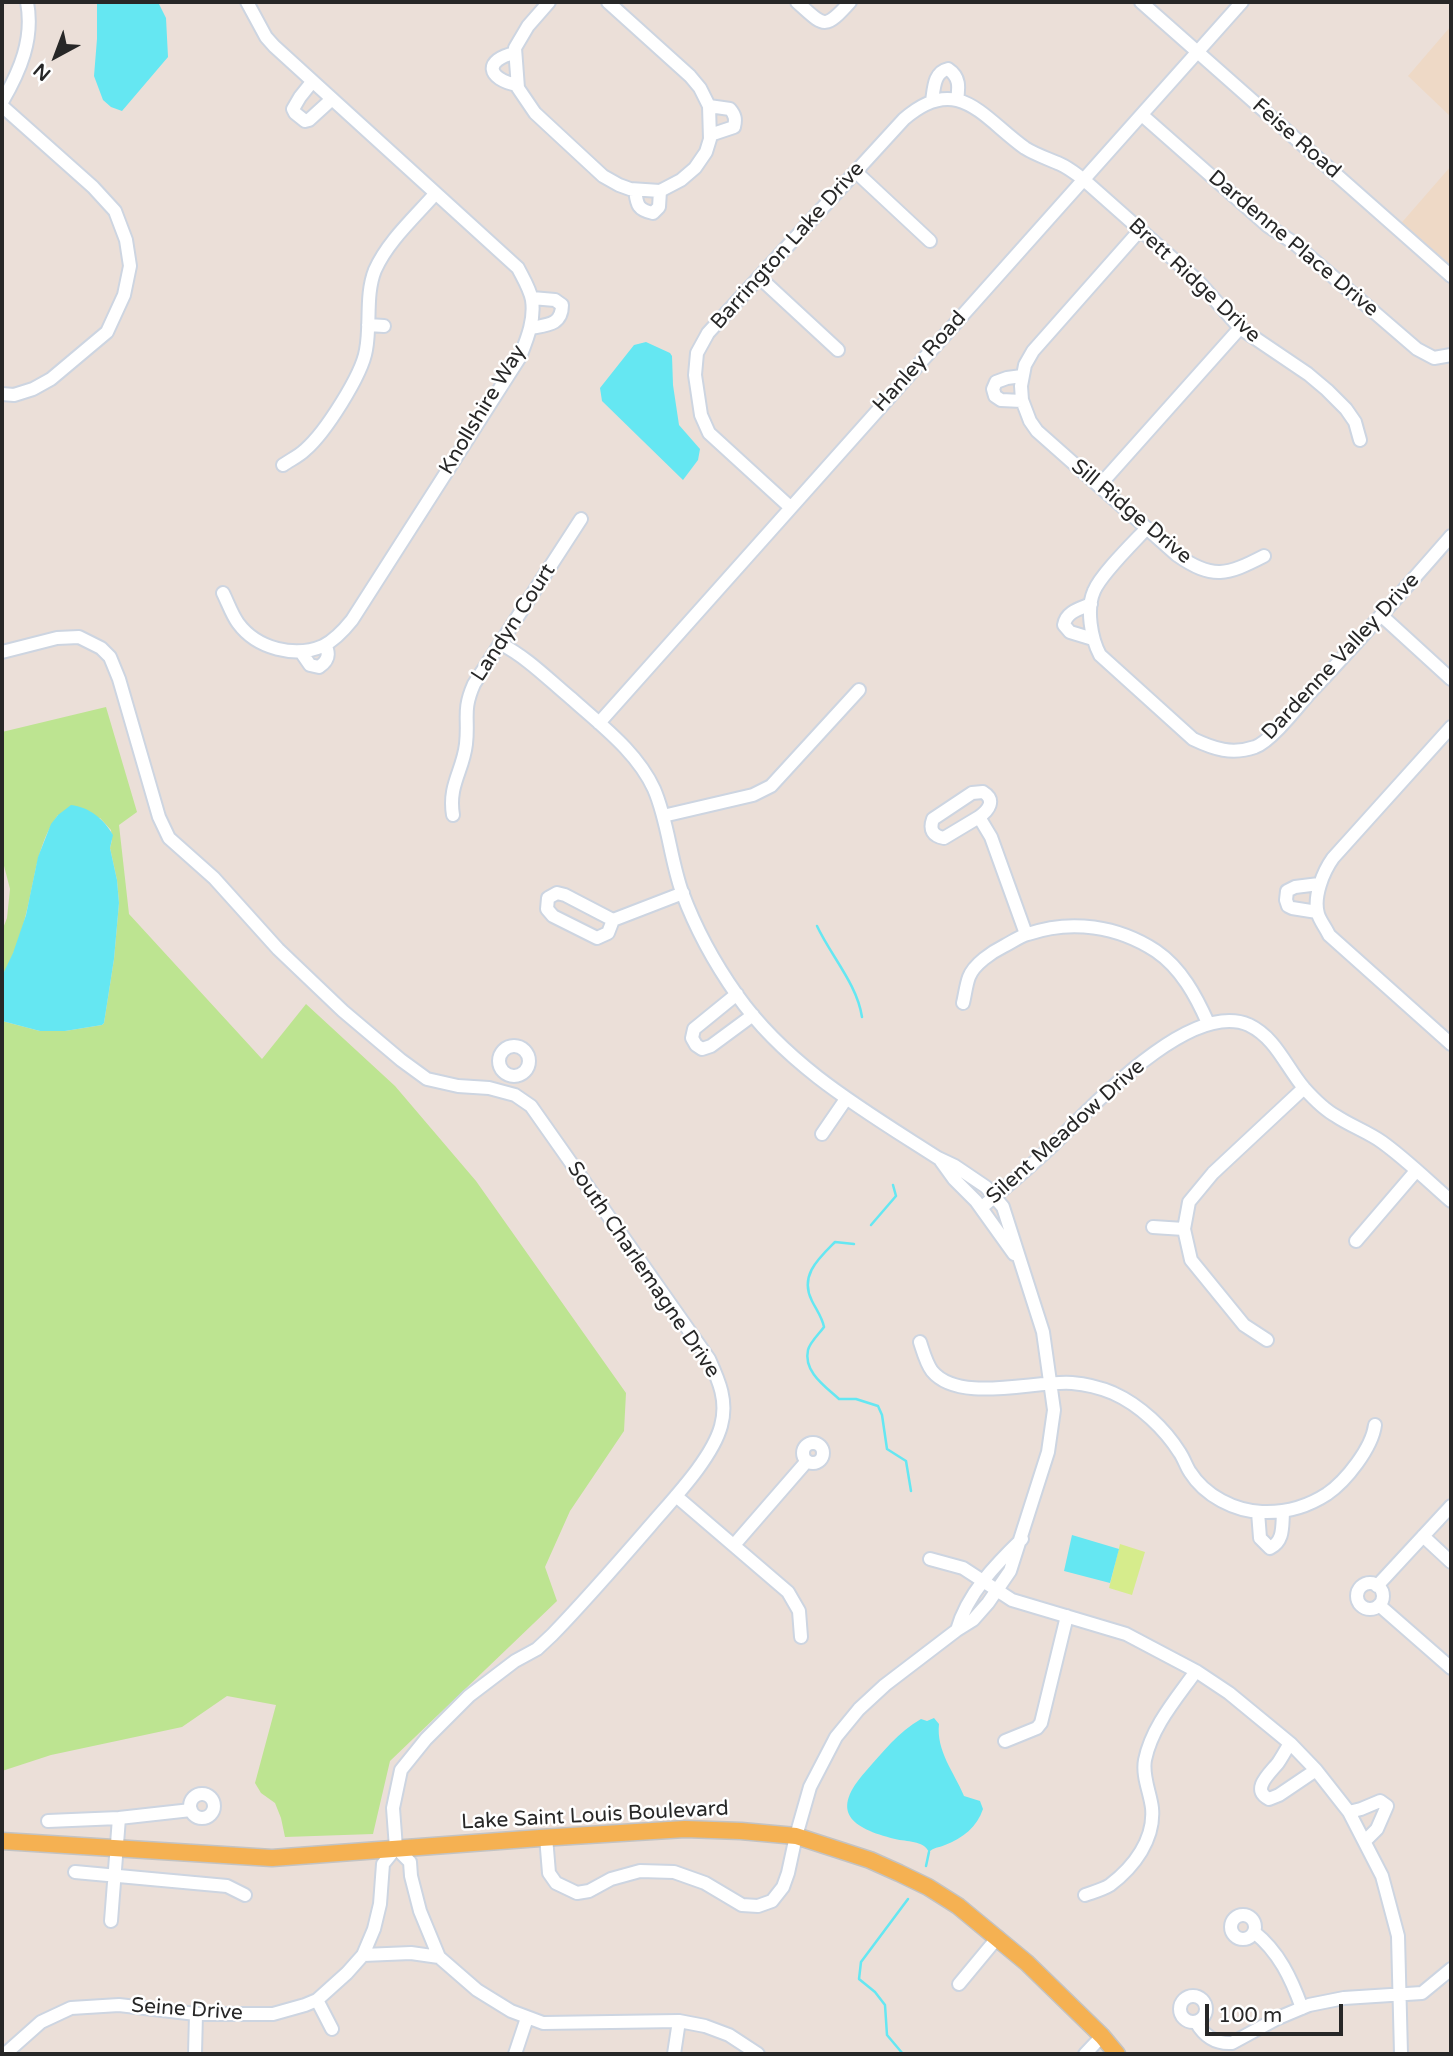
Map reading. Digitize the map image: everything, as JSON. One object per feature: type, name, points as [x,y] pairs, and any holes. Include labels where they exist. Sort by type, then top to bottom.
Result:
[{"type":"main road","name":"Lake Saint Louis Boulevard","points":[[2,1841],[272,1858],[685,1829],[741,1830],[796,1836],[870,1860],[928,1887],[967,1912],[998,1937],[1102,2036],[1117,2054]]},
{"type":"street","points":[[2,394],[14,395],[42,384],[107,332],[124,295],[130,266],[126,240],[115,211],[93,187],[2,104],[17,76],[27,47],[30,17],[27,2]]},
{"type":"street","name":"Knollshire Way","points":[[223,593],[239,624],[276,649],[301,652],[325,645],[335,638],[352,620],[520,357],[531,328],[532,298],[518,268],[274,46],[266,37],[247,2]]},
{"type":"street","points":[[549,2],[521,35],[515,53],[517,85],[530,108],[603,176],[635,190],[660,191],[681,180],[695,168],[705,152],[710,135],[709,106],[690,76],[608,2]]},
{"type":"street","points":[[807,5],[815,20],[825,23],[835,19],[850,2]]},
{"type":"street","name":"Feise Road","points":[[1141,2],[1451,276]]},
{"type":"street","name":"Hanley Road","points":[[599,723],[1242,2]]},
{"type":"street","points":[[515,53],[500,56],[494,62],[493,69],[499,79],[517,85]]},
{"type":"street","points":[[957,100],[959,85],[955,73],[948,69],[942,70],[935,83],[932,101],[941,98],[957,100],[982,112],[1027,149],[1064,165],[1083,180]]},
{"type":"street","points":[[312,82],[296,103],[293,109],[295,113],[305,121],[309,120],[331,99]]},
{"type":"street","name":"Barrington Lake Drive","points":[[789,507],[709,433],[701,415],[695,375],[697,353],[708,333],[904,118],[932,101]]},
{"type":"street","points":[[709,106],[730,109],[736,122],[734,127],[710,135]]},
{"type":"street","name":"Dardenne Place Drive","points":[[1142,115],[1268,226],[1294,243],[1417,349],[1434,358],[1451,355]]},
{"type":"street","points":[[856,172],[930,242]]},
{"type":"street","name":"Brett Ridge Drive","points":[[1083,180],[1198,281],[1240,328],[1327,390],[1355,422],[1360,440]]},
{"type":"street","points":[[635,190],[639,208],[653,213],[659,206],[660,191]]},
{"type":"street","points":[[283,465],[305,451],[320,435],[359,373],[366,350],[374,273],[385,251],[435,194]]},
{"type":"street","name":"Sill Ridge Drive","points":[[1140,230],[1032,351],[1022,376],[1022,401],[1037,431],[1177,555],[1191,564],[1208,571],[1237,570],[1264,556]]},
{"type":"street","points":[[759,277],[838,350]]},
{"type":"street","points":[[531,328],[550,325],[558,321],[562,314],[562,305],[555,300],[532,298]]},
{"type":"street","points":[[368,325],[384,326]]},
{"type":"street","points":[[1099,486],[1240,328]]},
{"type":"street","points":[[1022,376],[996,382],[993,389],[995,396],[1001,400],[1022,401]]},
{"type":"street","name":"Landyn Court","points":[[453,815],[452,792],[466,745],[467,699],[474,684],[581,519]]},
{"type":"street","name":"Dardenne Valley Drive","points":[[1147,528],[1098,583],[1091,604],[1070,613],[1065,618],[1064,625],[1070,632],[1093,639],[1100,655],[1194,739],[1212,748],[1229,752],[1258,746],[1279,727],[1382,616],[1451,536]]},
{"type":"street","points":[[1091,604],[1093,639]]},
{"type":"street","points":[[1382,616],[1451,679]]},
{"type":"street","name":"South Charlemagne Drive","points":[[2,652],[57,638],[79,637],[89,640],[110,657],[119,679],[159,817],[169,838],[214,878],[306,978],[401,1060],[427,1079],[458,1086],[489,1088],[515,1095],[531,1106],[705,1353],[721,1386],[724,1399],[722,1425],[713,1446],[676,1496],[552,1635],[469,1696],[417,1749],[401,1770],[393,1808],[396,1848]]},
{"type":"street","points":[[501,644],[524,658],[599,723],[643,768],[655,790],[683,892],[710,952],[753,1015],[803,1065],[846,1099],[986,1187],[1003,1208],[1043,1332],[1054,1410],[1048,1452],[1010,1571],[973,1620],[886,1685],[859,1709],[836,1737],[810,1787],[783,1887],[772,1901],[758,1906],[742,1905],[705,1883],[674,1872],[640,1871],[577,1893],[556,1883],[549,1872],[546,1838]]},
{"type":"street","name":"Knollshire Way","points":[[301,652],[310,665],[319,667],[328,657],[325,645]]},
{"type":"street","points":[[663,816],[753,795],[771,786],[859,690]]},
{"type":"street","points":[[1451,727],[1324,870],[1319,884],[1317,912],[1329,935],[1451,1044]]},
{"type":"street","points":[[977,791],[988,795],[991,801],[987,811],[979,817],[944,838],[934,835],[931,830],[933,819],[977,791]]},
{"type":"street","points":[[979,817],[991,837],[1026,934]]},
{"type":"street","points":[[1317,912],[1292,908],[1285,896],[1287,891],[1295,887],[1319,884]]},
{"type":"street","points":[[613,920],[565,895],[557,893],[548,898],[547,909],[552,916],[597,938],[608,933],[613,920],[683,892]]},
{"type":"street","points":[[963,1003],[969,976],[995,951],[1026,934],[1065,926],[1090,927],[1127,935],[1170,963],[1185,979],[1208,1023]]},
{"type":"street","points":[[737,994],[694,1029],[692,1038],[695,1045],[702,1049],[711,1046],[753,1015]]},
{"type":"street","name":"Silent Meadow Drive","points":[[981,1208],[1053,1146],[1117,1083],[1156,1053],[1186,1033],[1208,1023],[1226,1022],[1246,1024],[1258,1031],[1269,1040],[1304,1088],[1334,1115],[1383,1143],[1451,1201]]},
{"type":"street","points":[[503,1092],[510,1076]]},
{"type":"street","points":[[1266,1339],[1244,1325],[1191,1260],[1184,1229],[1189,1202],[1213,1174],[1304,1088]]},
{"type":"street","points":[[822,1134],[846,1099]]},
{"type":"street","points":[[939,1158],[981,1208],[1019,1260]]},
{"type":"street","points":[[1356,1241],[1416,1171]]},
{"type":"street","points":[[1153,1227],[1184,1229]]},
{"type":"street","points":[[920,1342],[925,1359],[933,1371],[942,1380],[956,1386],[988,1388],[1071,1383],[1094,1387],[1125,1399],[1152,1420],[1180,1452],[1191,1474],[1218,1499],[1235,1507],[1258,1512],[1283,1513],[1314,1502],[1332,1490],[1362,1457],[1374,1435],[1375,1425]]},
{"type":"street","points":[[734,1545],[807,1461]]},
{"type":"street","points":[[676,1496],[788,1592],[799,1611],[801,1637]]},
{"type":"street","points":[[1377,1586],[1451,1506]]},
{"type":"street","points":[[1258,1512],[1260,1538],[1270,1548],[1282,1533],[1283,1513]]},
{"type":"street","points":[[1423,1536],[1451,1562]]},
{"type":"street","points":[[957,1630],[961,1614],[984,1580],[1022,1539]]},
{"type":"street","points":[[930,1559],[963,1568],[1012,1600],[1126,1634],[1196,1671],[1229,1693],[1290,1743],[1316,1770],[1349,1812],[1382,1876],[1398,1936],[1401,2054]]},
{"type":"street","points":[[1364,1585],[1377,1586],[1383,1595],[1379,1605],[1373,1609],[1360,1604],[1357,1597],[1364,1585]]},
{"type":"street","points":[[1379,1605],[1451,1668]]},
{"type":"street","points":[[1005,1741],[1037,1728],[1041,1723],[1067,1616]]},
{"type":"street","points":[[1085,1895],[1108,1886],[1142,1851],[1149,1838],[1152,1806],[1146,1785],[1145,1761],[1156,1730],[1196,1671]]},
{"type":"street","points":[[1290,1743],[1261,1784],[1263,1796],[1269,1799],[1279,1795],[1316,1770]]},
{"type":"street","points":[[1349,1812],[1380,1801],[1387,1807],[1377,1829],[1365,1841]]},
{"type":"street","points":[[48,1821],[119,1818],[191,1810]]},
{"type":"street","points":[[111,1922],[119,1818]]},
{"type":"street","points":[[396,1848],[410,1862],[420,1911],[439,1957],[477,1990],[511,2011],[543,2023],[679,2021],[705,2026],[729,2035],[758,2054]]},
{"type":"street","name":"Seine Drive","points":[[7,2054],[41,2022],[71,2008],[119,2005],[196,2014],[273,2014],[317,2000],[363,1955],[374,1929],[380,1904],[383,1864],[396,1848]]},
{"type":"street","points":[[75,1872],[227,1886],[245,1895]]},
{"type":"street","points":[[1254,1932],[1279,1959],[1302,2008]]},
{"type":"street","points":[[959,1984],[998,1937]]},
{"type":"street","points":[[363,1955],[411,1952],[439,1957]]},
{"type":"street","points":[[1196,2022],[1205,2035],[1232,2043],[1302,2008],[1344,1998],[1422,1993],[1451,1969]]},
{"type":"street","points":[[317,2000],[332,2029]]},
{"type":"street","points":[[195,2054],[196,2014]]},
{"type":"street","points":[[515,2054],[527,2018]]},
{"type":"street","points":[[674,2054],[679,2021]]},
{"type":"street","points":[[1085,2054],[1102,2036]]},
{"type":"shaded area","points":[[1451,26],[1451,117],[1408,76]]},
{"type":"shaded area","points":[[1451,166],[1451,276],[1397,228]]},
{"type":"green space","points":[[106,707],[137,812],[119,825],[129,914],[262,1059],[306,1004],[395,1086],[476,1181],[626,1393],[624,1431],[570,1511],[545,1567],[557,1601],[390,1761],[373,1834],[285,1837],[275,1803],[261,1793],[255,1783],[276,1705],[227,1696],[182,1727],[51,1755],[2,1771],[2,1021],[40,1031],[65,1031],[104,1023],[119,903],[110,848],[111,830],[100,818],[58,815],[45,838],[22,930],[2,976],[2,931],[7,918],[10,889],[2,858],[2,732]]},
{"type":"green space","points":[[1120,1544],[1145,1552],[1132,1595],[1109,1588]]},
{"type":"water","points":[[97,2],[158,2],[166,18],[168,57],[122,111],[103,100],[94,76]]},
{"type":"water","points":[[646,342],[672,356],[679,425],[700,449],[698,460],[683,480],[602,401],[600,388],[634,345]]},
{"type":"water","points":[[71,805],[84,808],[95,815],[113,835],[110,848],[119,903],[114,959],[102,1025],[65,1031],[40,1031],[2,1021],[2,976],[26,915],[38,857],[51,824]]},
{"type":"water","points":[[1072,1535],[1119,1549],[1110,1583],[1064,1571]]},
{"type":"water","points":[[934,1718],[939,1724],[943,1752],[964,1796],[980,1801],[983,1809],[977,1821],[963,1835],[929,1852],[919,1843],[867,1830],[850,1816],[847,1808],[855,1785],[891,1743],[921,1719],[927,1721]]},
{"type":"waterway","points":[[817,926],[855,993],[862,1017]]},
{"type":"waterway","points":[[871,1225],[896,1196],[893,1185]]},
{"type":"waterway","points":[[854,1244],[835,1242],[812,1268],[809,1292],[824,1327],[809,1347],[807,1358],[812,1372],[839,1399],[856,1399],[878,1406],[887,1449],[906,1461],[911,1491]]},
{"type":"waterway","points":[[926,1866],[929,1852]]},
{"type":"waterway","points":[[903,2054],[887,2035],[885,2005],[875,1992],[859,1979],[861,1962],[908,1899]]}]
